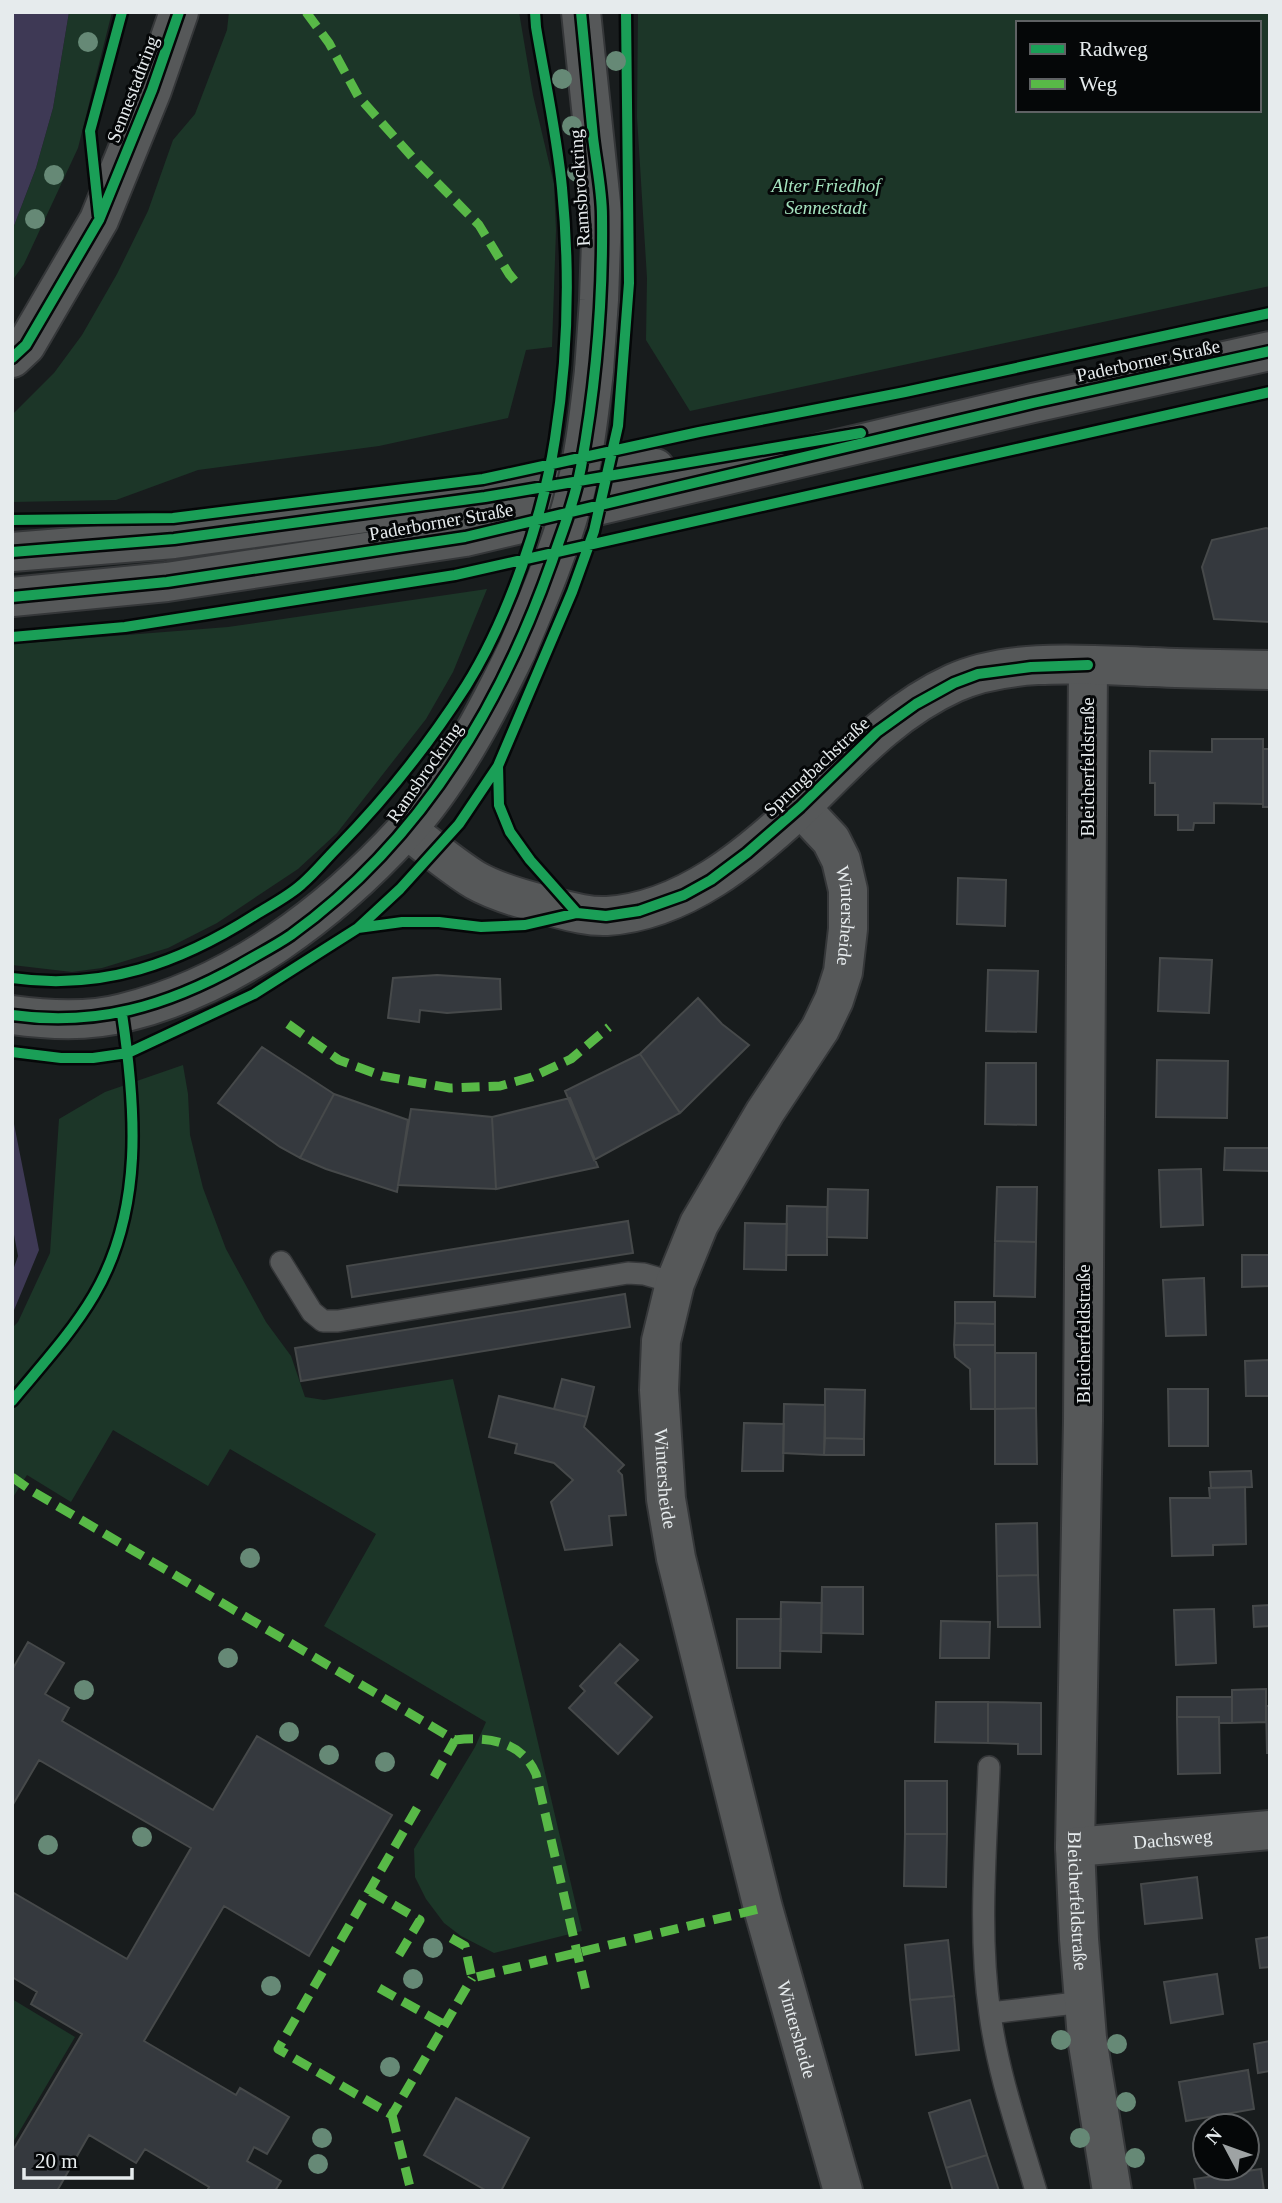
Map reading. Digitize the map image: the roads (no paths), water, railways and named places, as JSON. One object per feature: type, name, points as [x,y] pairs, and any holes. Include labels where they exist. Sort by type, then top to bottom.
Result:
[{"type":"street","name":"Sennestadtring","points":[[12,358],[26,345],[99,220],[152,90],[179,12]]},
{"type":"street","name":"Ramsbrockring","points":[[12,1015],[90,1018],[122,1014],[170,999],[210,982],[289,936],[351,884],[407,830],[470,740],[517,650],[572,505],[581,469],[594,370],[602,214],[581,12]]},
{"type":"street","name":"Paderborner Straße","points":[[12,597],[167,582],[465,537],[1033,403],[1270,351]]},
{"type":"street","name":"Paderborner Straße","points":[[12,552],[174,539],[485,497],[1033,403]]},
{"type":"street","name":"Sprungbachstraße","points":[[407,830],[475,880],[524,900],[577,913],[606,916],[639,911],[693,890],[747,853],[800,807],[877,732],[916,704],[954,683],[978,674],[1031,667],[1088,665],[1270,670]]},
{"type":"street","name":"Bleicherfeldstraße","points":[[1088,665],[1083,1421],[1075,1847],[1084,2003],[1092,2071],[1112,2191]]},
{"type":"street","name":"Wintersheide","points":[[800,807],[831,840],[841,860],[848,903],[843,972],[834,1000],[820,1029],[765,1112],[699,1224],[675,1283],[662,1341],[659,1390],[666,1499],[676,1558],[760,1897],[843,2191]]},
{"type":"street","name":"Dachsweg","points":[[1075,1847],[1270,1830]]},
{"type":"lane","points":[[281,1262],[312,1312],[323,1321],[338,1321],[628,1273],[645,1273],[675,1283]]},
{"type":"lane","points":[[989,1767],[984,1896],[990,2013],[996,2048],[1036,2191]]},
{"type":"lane","points":[[990,2013],[1084,2003]]},
{"type":"park label","name":"Alter Friedhof Sennestadt","points":[[826,196]]}]
